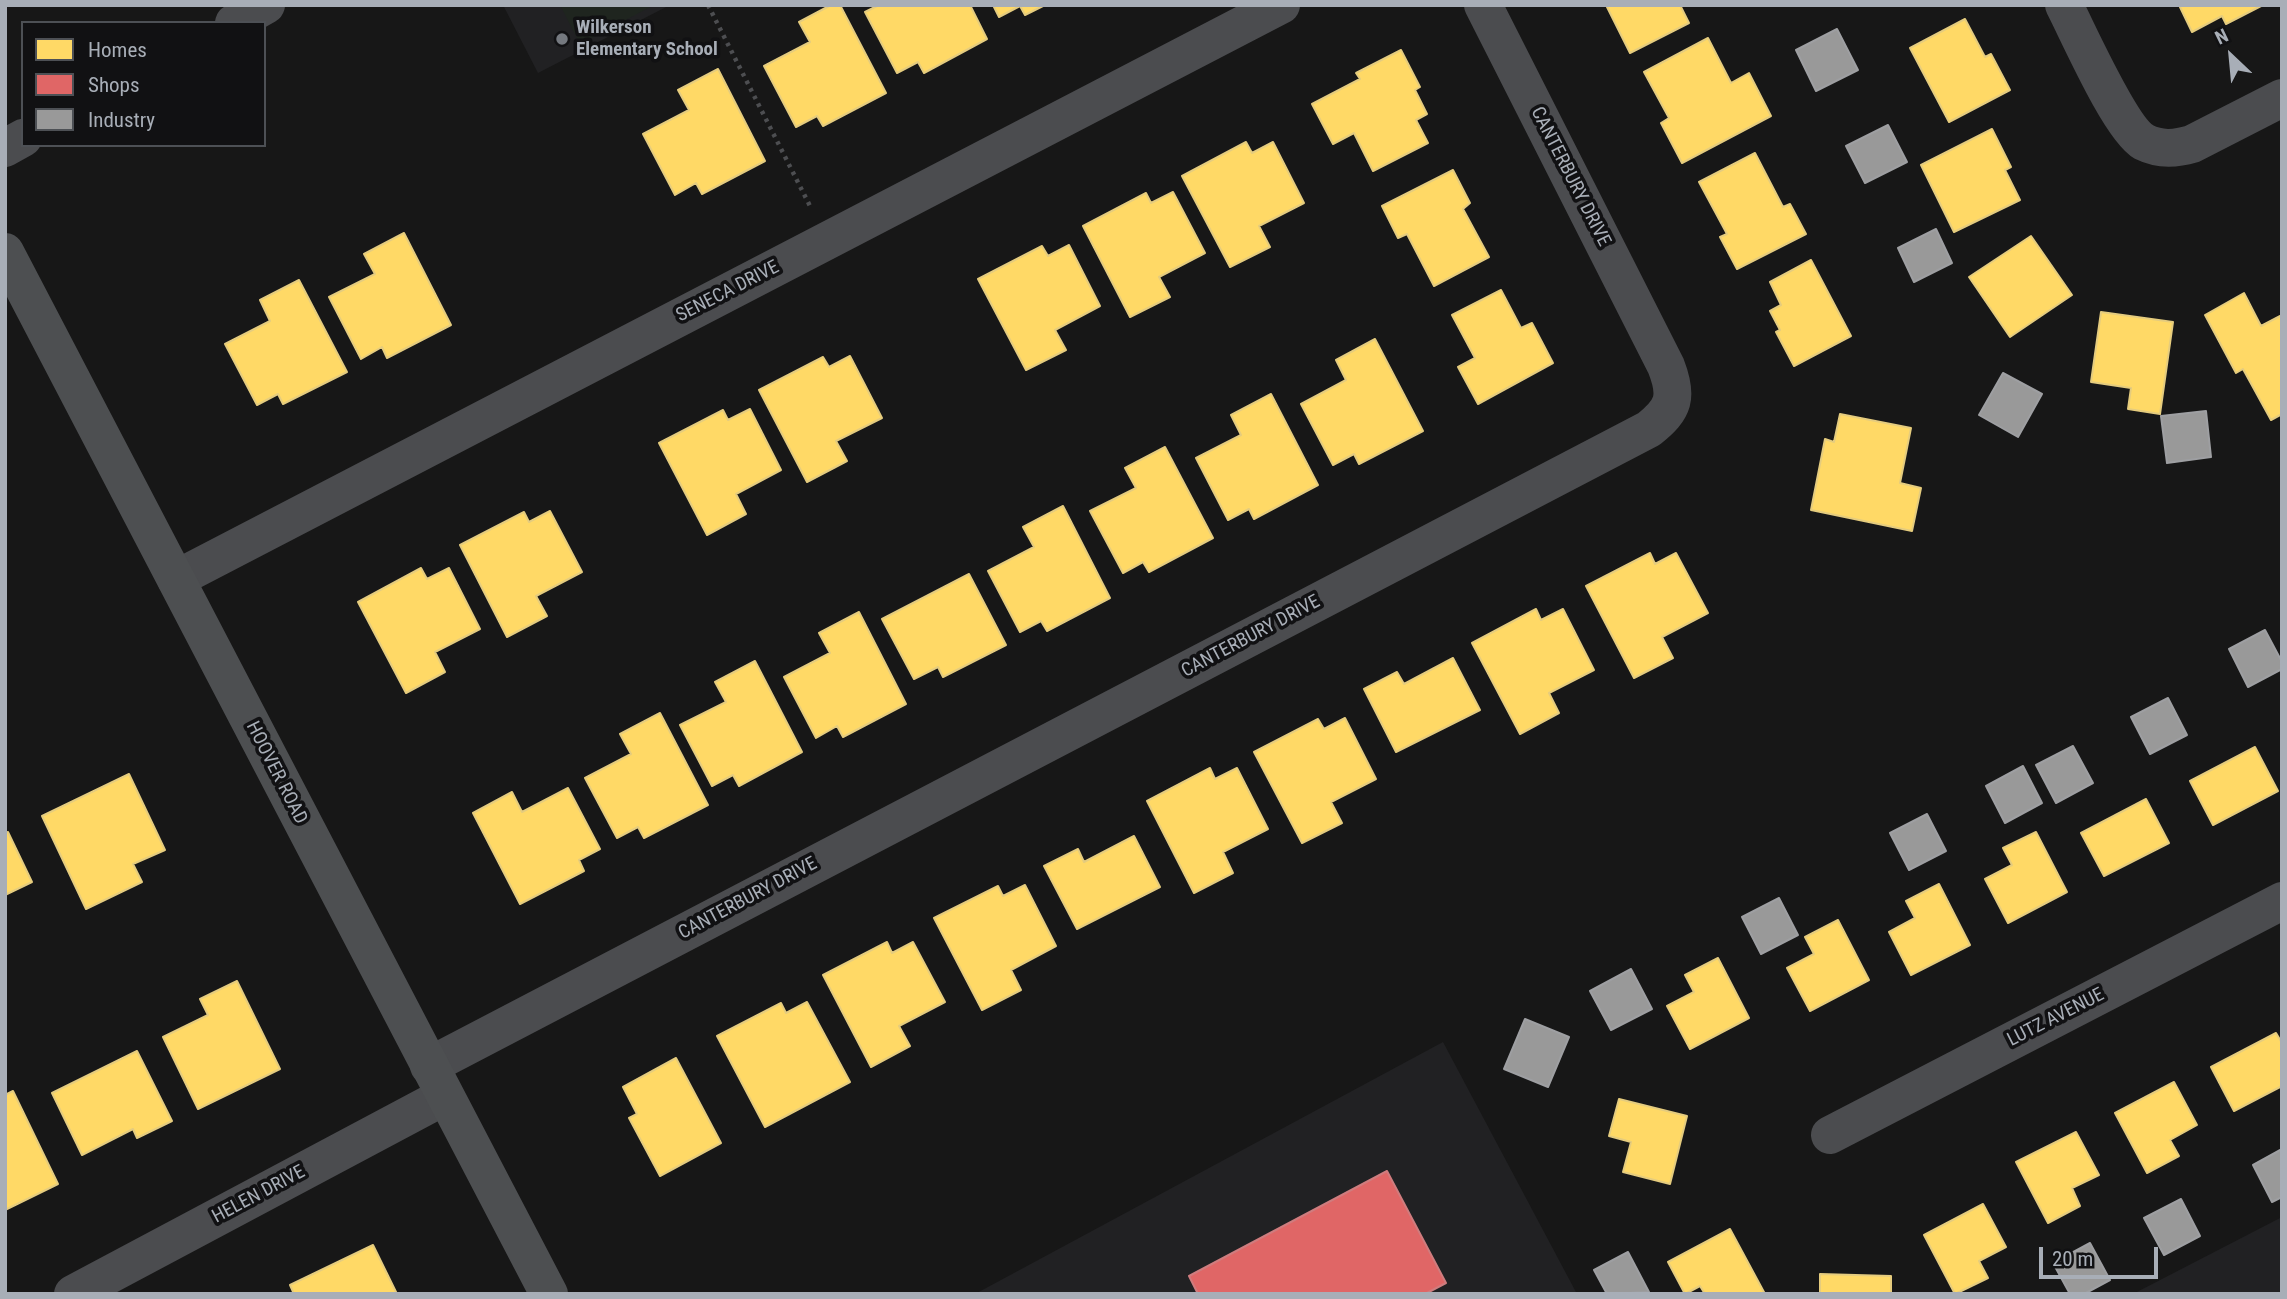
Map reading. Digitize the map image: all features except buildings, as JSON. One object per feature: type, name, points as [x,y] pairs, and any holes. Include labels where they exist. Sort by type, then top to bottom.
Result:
[{"type":"main road","name":"HOOVER ROAD","points":[[5,251],[549,1294]]},
{"type":"street","points":[[238,21],[266,5]]},
{"type":"street","name":"SENECA DRIVE","points":[[176,579],[1281,5]]},
{"type":"street","name":"CANTERBURY DRIVE","points":[[437,1081],[1649,429],[1665,416],[1673,400],[1672,383],[1666,366],[1483,5]]},
{"type":"street","points":[[2064,5],[2125,125],[2142,141],[2162,149],[2176,149],[2192,144],[2282,98]]},
{"type":"street","points":[[5,148],[21,139]]},
{"type":"street","name":"LUTZ AVENUE","points":[[1830,1135],[2282,901]]},
{"type":"street","name":"HELEN DRIVE","points":[[73,1294],[437,1081]]},
{"type":"path","points":[[708,5],[815,216]]},
{"type":"shaded area","name":"Wilkerson Elementary School","points":[[503,5],[670,5],[538,73]]},
{"type":"shaded area","points":[[560,5],[654,5],[580,44]]},
{"type":"shaded area","points":[[1443,1042],[1577,1294],[975,1294]]},
{"type":"shaded area","points":[[2282,1217],[2282,1294],[2133,1294]]},
{"type":"place","name":"Wilkerson Elementary School","points":[[562,39]]}]
